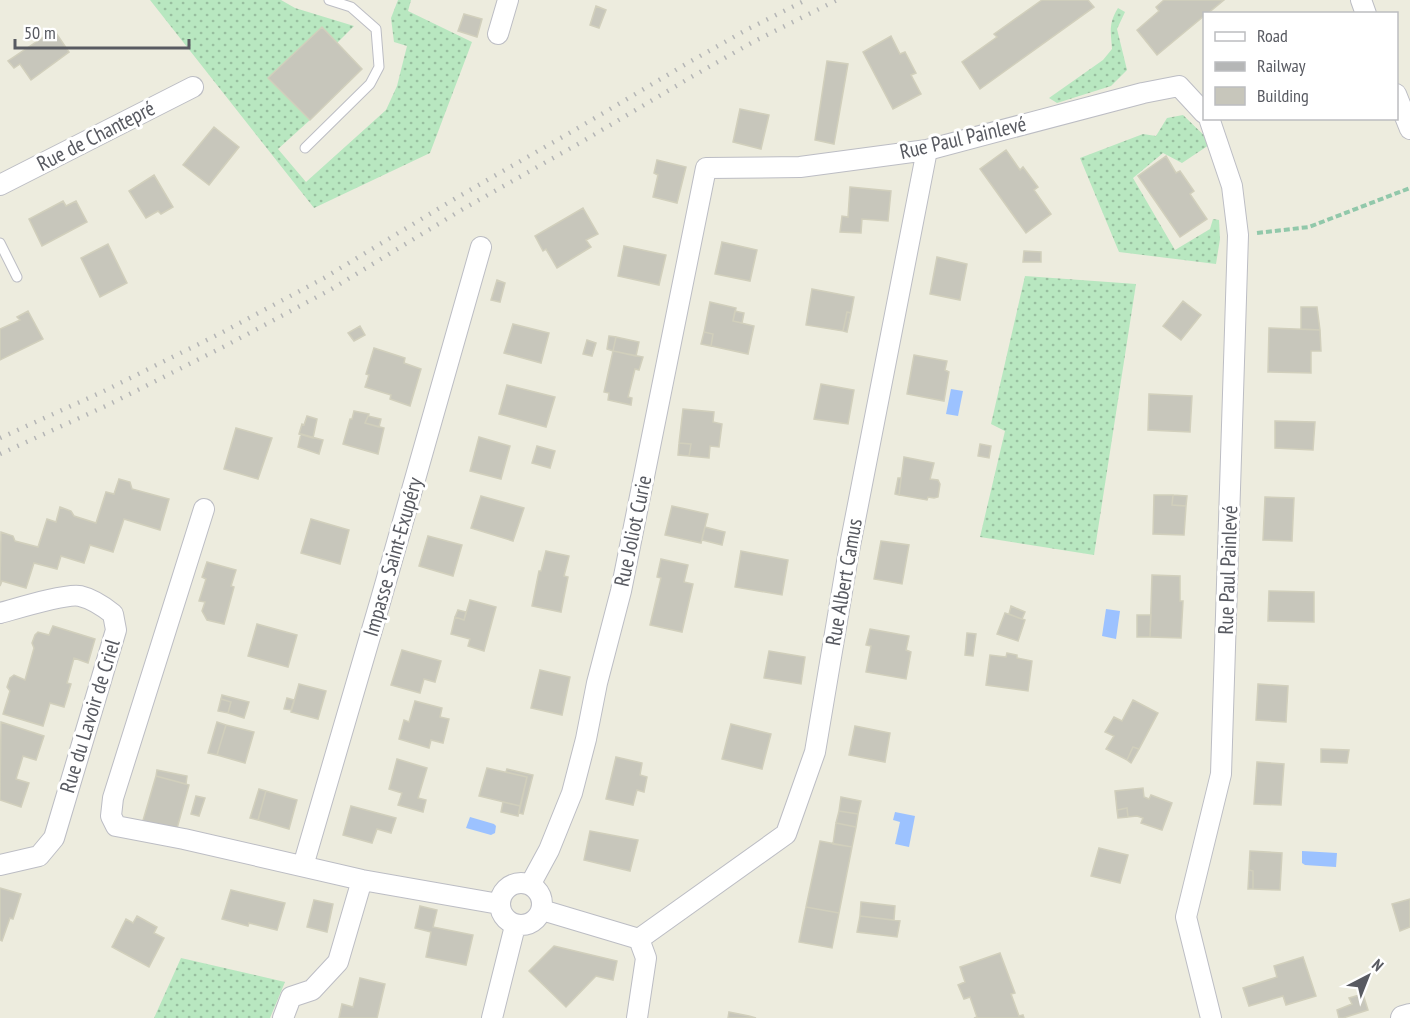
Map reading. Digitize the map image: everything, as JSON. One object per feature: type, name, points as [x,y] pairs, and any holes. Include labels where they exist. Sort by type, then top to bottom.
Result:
[{"type":"street","points":[[498,34],[508,0]]},
{"type":"street","name":"Rue Paul Painlevé","points":[[706,168],[800,167],[927,150],[1143,93],[1179,86],[1203,112]]},
{"type":"street","name":"Rue de Chantepré","points":[[0,184],[193,87]]},
{"type":"street","points":[[1398,99],[1410,129]]},
{"type":"street","name":"Rue Paul Painlevé","points":[[1210,120],[1232,186],[1239,235],[1221,774],[1186,916],[1211,1018]]},
{"type":"street","name":"Rue Albert Camus","points":[[639,939],[786,834],[815,752],[848,556],[927,150]]},
{"type":"street","name":"Rue Joliot Curie","points":[[530,885],[549,850],[572,793],[586,739],[597,683],[621,591],[706,168]]},
{"type":"street","name":"Impasse Saint-Exupéry","points":[[303,866],[481,247]]},
{"type":"street","points":[[204,509],[113,798],[111,816],[116,826],[184,839],[362,880],[499,904]]},
{"type":"street","name":"Rue du Lavoir de Criel","points":[[0,613],[77,595],[100,603],[113,614],[116,630],[54,838],[39,856],[0,865]]},
{"type":"street","points":[[283,1018],[291,997],[312,990],[338,962],[362,880]]},
{"type":"street","points":[[523,883],[530,885],[539,892],[542,910],[533,922],[515,926],[507,921],[499,904],[505,890],[510,886],[523,883]]},
{"type":"street","points":[[542,910],[639,939],[646,958],[637,1018]]},
{"type":"street","points":[[492,1018],[515,926]]},
{"type":"street","points":[[1403,1018],[1410,1016]]},
{"type":"lane","points":[[305,148],[370,84],[379,68],[376,29],[351,7],[329,0]]},
{"type":"lane","points":[[0,243],[17,277]]},
{"type":"path","points":[[1239,235],[1309,227],[1410,188]]},
{"type":"green space","points":[[150,0],[281,0],[295,8],[354,26],[337,43],[269,78],[310,120],[278,149],[306,182],[386,110],[397,86],[407,46],[394,42],[391,18],[398,0],[411,0],[408,11],[472,42],[430,153],[314,208]]},
{"type":"green space","points":[[1118,8],[1125,12],[1117,29],[1127,70],[1111,86],[1057,103],[1049,98],[1103,60],[1112,49],[1111,24]]},
{"type":"green space","points":[[1183,115],[1212,143],[1182,163],[1163,153],[1133,178],[1175,250],[1210,229],[1213,219],[1219,220],[1220,239],[1216,264],[1119,252],[1080,158],[1143,134],[1156,136],[1167,118]]},
{"type":"green space","points":[[1025,276],[1136,284],[1094,555],[980,537],[1005,431],[991,424]]},
{"type":"green space","points":[[181,958],[285,982],[270,1018],[154,1018]]},
{"type":"water","points":[[951,389],[963,391],[958,416],[946,414]]},
{"type":"water","points":[[1106,609],[1120,611],[1116,639],[1102,636]]},
{"type":"water","points":[[895,812],[915,816],[909,847],[895,844],[900,822],[893,820]]},
{"type":"water","points":[[470,817],[494,824],[495,833],[491,835],[466,828]]},
{"type":"water","points":[[1302,851],[1337,853],[1336,867],[1305,865],[1302,863]]},
{"type":"building","points":[[1042,0],[1088,0],[1094,7],[980,89],[962,62],[997,37],[994,34]]},
{"type":"building","points":[[1164,0],[1224,0],[1209,12],[1203,12],[1203,17],[1157,55],[1137,30],[1159,11],[1156,7]]},
{"type":"building","points":[[596,6],[606,10],[599,28],[590,25]]},
{"type":"building","points":[[464,14],[482,19],[477,37],[458,31]]},
{"type":"building","points":[[322,27],[362,69],[310,120],[268,78]]},
{"type":"building","points":[[54,30],[69,52],[31,80],[20,64],[14,68],[8,61]]},
{"type":"building","points":[[891,36],[900,54],[905,52],[916,73],[911,75],[921,94],[893,109],[863,52]]},
{"type":"building","points":[[827,61],[848,64],[834,144],[815,140]]},
{"type":"building","points":[[740,109],[769,115],[761,149],[733,142]]},
{"type":"building","points":[[214,127],[239,147],[209,185],[183,165]]},
{"type":"building","points":[[1006,150],[1020,170],[1023,167],[1038,187],[1034,190],[1051,214],[1026,233],[980,169]]},
{"type":"building","points":[[1166,156],[1176,173],[1180,171],[1194,191],[1190,194],[1207,219],[1180,237],[1138,176]]},
{"type":"building","points":[[657,160],[686,167],[677,203],[653,197],[658,175],[654,173]]},
{"type":"building","points":[[154,175],[173,207],[161,214],[158,211],[146,218],[129,191]]},
{"type":"building","points":[[850,187],[891,191],[888,221],[862,219],[861,233],[840,232],[842,216],[848,217]]},
{"type":"building","points":[[63,201],[66,206],[76,201],[87,222],[42,246],[29,219]]},
{"type":"building","points":[[583,208],[598,234],[586,240],[591,247],[557,268],[546,249],[543,251],[535,236]]},
{"type":"building","points":[[722,242],[757,250],[750,281],[715,274]]},
{"type":"building","points":[[108,244],[127,283],[100,297],[81,258]]},
{"type":"building","points":[[624,246],[666,255],[659,285],[618,276]]},
{"type":"building","points":[[1024,251],[1041,252],[1041,262],[1023,262]]},
{"type":"building","points":[[937,257],[967,264],[960,300],[930,294]]},
{"type":"building","points":[[497,280],[505,283],[500,302],[491,300]]},
{"type":"building","points":[[812,289],[854,297],[851,313],[847,312],[843,331],[806,325]]},
{"type":"building","points":[[1183,301],[1201,315],[1181,340],[1163,326]]},
{"type":"building","points":[[710,302],[736,308],[733,321],[754,326],[748,354],[711,346],[713,334],[704,332]]},
{"type":"building","points":[[1301,307],[1317,307],[1320,330],[1301,329]]},
{"type":"building","points":[[28,311],[43,339],[0,360],[0,329],[20,320],[17,317]]},
{"type":"building","points":[[735,311],[744,313],[742,323],[733,321]]},
{"type":"building","points":[[847,312],[851,313],[847,332],[843,331]]},
{"type":"building","points":[[513,324],[549,333],[541,363],[504,353]]},
{"type":"building","points":[[360,326],[365,335],[354,341],[348,333]]},
{"type":"building","points":[[1269,328],[1320,330],[1321,351],[1311,351],[1311,373],[1268,372]]},
{"type":"building","points":[[704,332],[713,334],[711,346],[701,344]]},
{"type":"building","points":[[609,336],[616,337],[613,351],[607,349]]},
{"type":"building","points":[[616,337],[639,342],[636,356],[613,351]]},
{"type":"building","points":[[587,340],[596,343],[592,356],[583,354]]},
{"type":"building","points":[[374,348],[405,358],[404,363],[421,369],[410,406],[390,399],[391,395],[365,387],[369,375],[366,374]]},
{"type":"building","points":[[613,351],[643,357],[639,370],[635,369],[628,397],[632,398],[631,405],[608,400],[609,393],[604,392]]},
{"type":"building","points":[[914,355],[947,361],[945,370],[949,372],[944,401],[907,394]]},
{"type":"building","points":[[821,384],[854,390],[848,424],[814,419]]},
{"type":"building","points":[[507,385],[555,397],[546,427],[499,414]]},
{"type":"building","points":[[1149,394],[1192,396],[1190,432],[1148,430]]},
{"type":"building","points":[[683,409],[714,412],[713,422],[722,424],[719,447],[710,446],[709,458],[689,456],[691,444],[679,443]]},
{"type":"building","points":[[354,411],[369,414],[365,423],[384,428],[378,454],[343,444]]},
{"type":"building","points":[[307,416],[317,419],[313,438],[299,434]]},
{"type":"building","points":[[368,416],[381,419],[379,427],[365,423]]},
{"type":"building","points":[[1275,421],[1315,422],[1313,450],[1275,448]]},
{"type":"building","points":[[236,428],[272,438],[258,479],[224,469]]},
{"type":"building","points":[[301,434],[323,440],[319,454],[298,447]]},
{"type":"building","points":[[479,437],[510,446],[501,479],[470,471]]},
{"type":"building","points":[[679,443],[691,444],[689,456],[678,455]]},
{"type":"building","points":[[980,444],[991,446],[989,458],[978,456]]},
{"type":"building","points":[[537,446],[555,451],[550,468],[532,463]]},
{"type":"building","points":[[904,457],[934,463],[930,479],[938,480],[940,484],[938,497],[928,497],[927,500],[899,495]]},
{"type":"building","points":[[898,478],[901,478],[899,495],[895,494]]},
{"type":"building","points":[[119,479],[130,482],[132,489],[169,499],[160,530],[124,519],[113,552],[90,545],[84,563],[61,556],[57,569],[34,563],[26,588],[2,581],[0,586],[1,532],[13,536],[15,541],[38,547],[47,519],[56,522],[60,507],[71,511],[74,516],[96,523],[106,492],[114,494]]},
{"type":"building","points":[[1154,495],[1173,495],[1172,505],[1186,506],[1184,535],[1153,534]]},
{"type":"building","points":[[1173,495],[1187,496],[1186,506],[1172,505]]},
{"type":"building","points":[[481,496],[524,508],[513,541],[471,528]]},
{"type":"building","points":[[1265,497],[1294,498],[1292,541],[1263,540]]},
{"type":"building","points":[[672,506],[708,514],[701,543],[665,535]]},
{"type":"building","points":[[311,519],[349,530],[340,564],[301,553]]},
{"type":"building","points":[[705,527],[725,532],[722,545],[702,540]]},
{"type":"building","points":[[428,536],[462,545],[453,576],[419,566]]},
{"type":"building","points":[[881,541],[909,545],[902,584],[874,579]]},
{"type":"building","points":[[546,551],[569,556],[564,576],[568,577],[561,612],[532,606],[539,571],[541,571]]},
{"type":"building","points":[[741,551],[788,560],[782,595],[735,587]]},
{"type":"building","points":[[661,559],[688,565],[684,582],[693,584],[682,632],[650,625],[661,578],[657,577]]},
{"type":"building","points":[[207,562],[236,570],[224,624],[207,620],[202,611],[205,602],[199,601],[206,579],[202,577]]},
{"type":"building","points":[[1152,575],[1180,576],[1180,601],[1183,601],[1181,638],[1150,637]]},
{"type":"building","points":[[1269,591],[1314,592],[1314,622],[1268,621]]},
{"type":"building","points":[[470,600],[496,607],[484,651],[468,646],[470,639],[451,634],[455,617],[464,620]]},
{"type":"building","points":[[1011,606],[1025,612],[1022,619],[1009,614]]},
{"type":"building","points":[[458,610],[466,612],[464,620],[455,617]]},
{"type":"building","points":[[1005,613],[1025,620],[1018,641],[997,634]]},
{"type":"building","points":[[1137,615],[1151,615],[1150,637],[1137,637]]},
{"type":"building","points":[[257,624],[297,635],[288,667],[248,656]]},
{"type":"building","points":[[53,626],[95,639],[88,663],[74,658],[67,683],[71,684],[64,707],[50,703],[43,726],[3,714],[10,691],[7,687],[10,678],[14,675],[25,680],[34,648],[32,643],[35,635],[38,632],[49,635]]},
{"type":"building","points":[[870,629],[909,636],[906,650],[911,652],[906,679],[866,672],[871,646],[866,645]]},
{"type":"building","points":[[967,633],[976,634],[973,656],[965,655]]},
{"type":"building","points":[[402,650],[441,661],[435,682],[424,679],[420,693],[391,685]]},
{"type":"building","points":[[769,651],[805,657],[801,684],[764,678]]},
{"type":"building","points":[[1007,653],[1032,661],[1028,691],[986,685],[990,655],[1006,657]]},
{"type":"building","points":[[540,670],[570,677],[562,715],[531,708]]},
{"type":"building","points":[[299,684],[326,691],[318,719],[291,712]]},
{"type":"building","points":[[1258,684],[1288,686],[1286,722],[1256,720]]},
{"type":"building","points":[[222,695],[249,702],[244,718],[228,713],[231,702],[221,699]]},
{"type":"building","points":[[287,698],[294,700],[291,710],[284,709]]},
{"type":"building","points":[[221,699],[231,702],[228,713],[218,711]]},
{"type":"building","points":[[1133,700],[1158,713],[1139,749],[1133,747],[1127,760],[1106,749],[1114,736],[1105,732],[1114,717],[1122,721]]},
{"type":"building","points":[[415,701],[442,708],[440,717],[449,719],[443,743],[431,740],[429,748],[399,739],[404,720],[409,722]]},
{"type":"building","points":[[1,722],[44,736],[36,760],[23,756],[16,779],[29,783],[21,807],[0,800]]},
{"type":"building","points":[[217,722],[226,725],[217,755],[208,753]]},
{"type":"building","points":[[731,724],[771,734],[762,769],[722,759]]},
{"type":"building","points":[[226,725],[254,732],[245,763],[217,755]]},
{"type":"building","points":[[855,726],[890,733],[885,762],[849,755]]},
{"type":"building","points":[[1133,747],[1139,749],[1131,763],[1127,760]]},
{"type":"building","points":[[1321,749],[1349,750],[1347,763],[1321,762]]},
{"type":"building","points":[[616,757],[642,763],[640,775],[647,777],[644,792],[637,790],[633,805],[606,799]]},
{"type":"building","points":[[397,759],[427,768],[418,798],[426,800],[423,812],[398,805],[402,793],[389,789]]},
{"type":"building","points":[[1257,762],[1284,764],[1281,805],[1254,804]]},
{"type":"building","points":[[487,768],[527,777],[520,806],[479,796]]},
{"type":"building","points":[[507,769],[533,775],[523,814],[519,813],[527,777],[506,772]]},
{"type":"building","points":[[157,770],[187,776],[186,784],[156,776]]},
{"type":"building","points":[[156,776],[189,785],[176,832],[142,824]]},
{"type":"building","points":[[1143,788],[1144,797],[1149,799],[1151,795],[1172,803],[1162,830],[1141,823],[1143,818],[1128,817],[1127,808],[1117,810],[1115,791]]},
{"type":"building","points":[[259,789],[266,791],[258,820],[250,818]]},
{"type":"building","points":[[266,791],[297,800],[289,829],[258,820]]},
{"type":"building","points":[[196,796],[205,798],[199,816],[191,814]]},
{"type":"building","points":[[841,797],[861,801],[858,814],[839,811]]},
{"type":"building","points":[[503,802],[520,806],[518,816],[501,812]]},
{"type":"building","points":[[351,806],[396,818],[391,833],[377,829],[372,843],[343,835]]},
{"type":"building","points":[[1127,808],[1128,817],[1118,818],[1117,810]]},
{"type":"building","points":[[839,811],[858,814],[856,827],[836,823]]},
{"type":"building","points":[[836,823],[856,827],[852,847],[833,844]]},
{"type":"building","points":[[590,831],[638,840],[630,871],[584,860]]},
{"type":"building","points":[[820,841],[852,847],[839,913],[806,907]]},
{"type":"building","points":[[1099,848],[1128,855],[1120,883],[1091,876]]},
{"type":"building","points":[[1250,851],[1282,853],[1280,890],[1253,889],[1253,871],[1249,870]]},
{"type":"building","points":[[1249,870],[1253,871],[1253,889],[1248,889]]},
{"type":"building","points":[[0,888],[21,894],[13,919],[10,918],[2,941],[0,940]]},
{"type":"building","points":[[231,890],[285,903],[277,930],[222,919]]},
{"type":"building","points":[[1410,899],[1410,927],[1400,931],[1392,904]]},
{"type":"building","points":[[314,900],[333,904],[327,932],[307,927]]},
{"type":"building","points":[[861,902],[895,906],[894,920],[860,916]]},
{"type":"building","points":[[420,906],[437,910],[433,927],[473,935],[466,965],[426,957],[431,932],[415,928]]},
{"type":"building","points":[[806,907],[839,913],[832,948],[799,942]]},
{"type":"building","points":[[137,916],[157,927],[154,933],[164,938],[149,967],[112,947],[126,919],[133,923]]},
{"type":"building","points":[[860,916],[900,921],[897,937],[857,932]]},
{"type":"building","points":[[554,946],[617,961],[613,980],[596,976],[566,1007],[529,971]]},
{"type":"building","points":[[1000,953],[1015,993],[1011,994],[1019,1016],[1023,1015],[1024,1018],[974,1018],[977,1017],[970,997],[964,999],[958,985],[965,982],[960,967]]},
{"type":"building","points":[[1303,957],[1316,996],[1286,1005],[1283,996],[1249,1006],[1243,988],[1277,977],[1274,966]]},
{"type":"building","points":[[360,978],[385,984],[377,1018],[339,1018],[342,1004],[353,1007]]},
{"type":"building","points":[[1363,994],[1368,1010],[1339,1018],[1337,1010],[1352,1004],[1349,998]]},
{"type":"building","points":[[729,1012],[749,1016],[756,1018],[728,1018]]},
{"type":"railway","points":[[0,438],[102,392],[221,333],[324,278],[686,64],[806,0]]},
{"type":"railway","points":[[0,454],[108,405],[330,290],[463,209],[693,76],[753,42],[837,0]]}]
